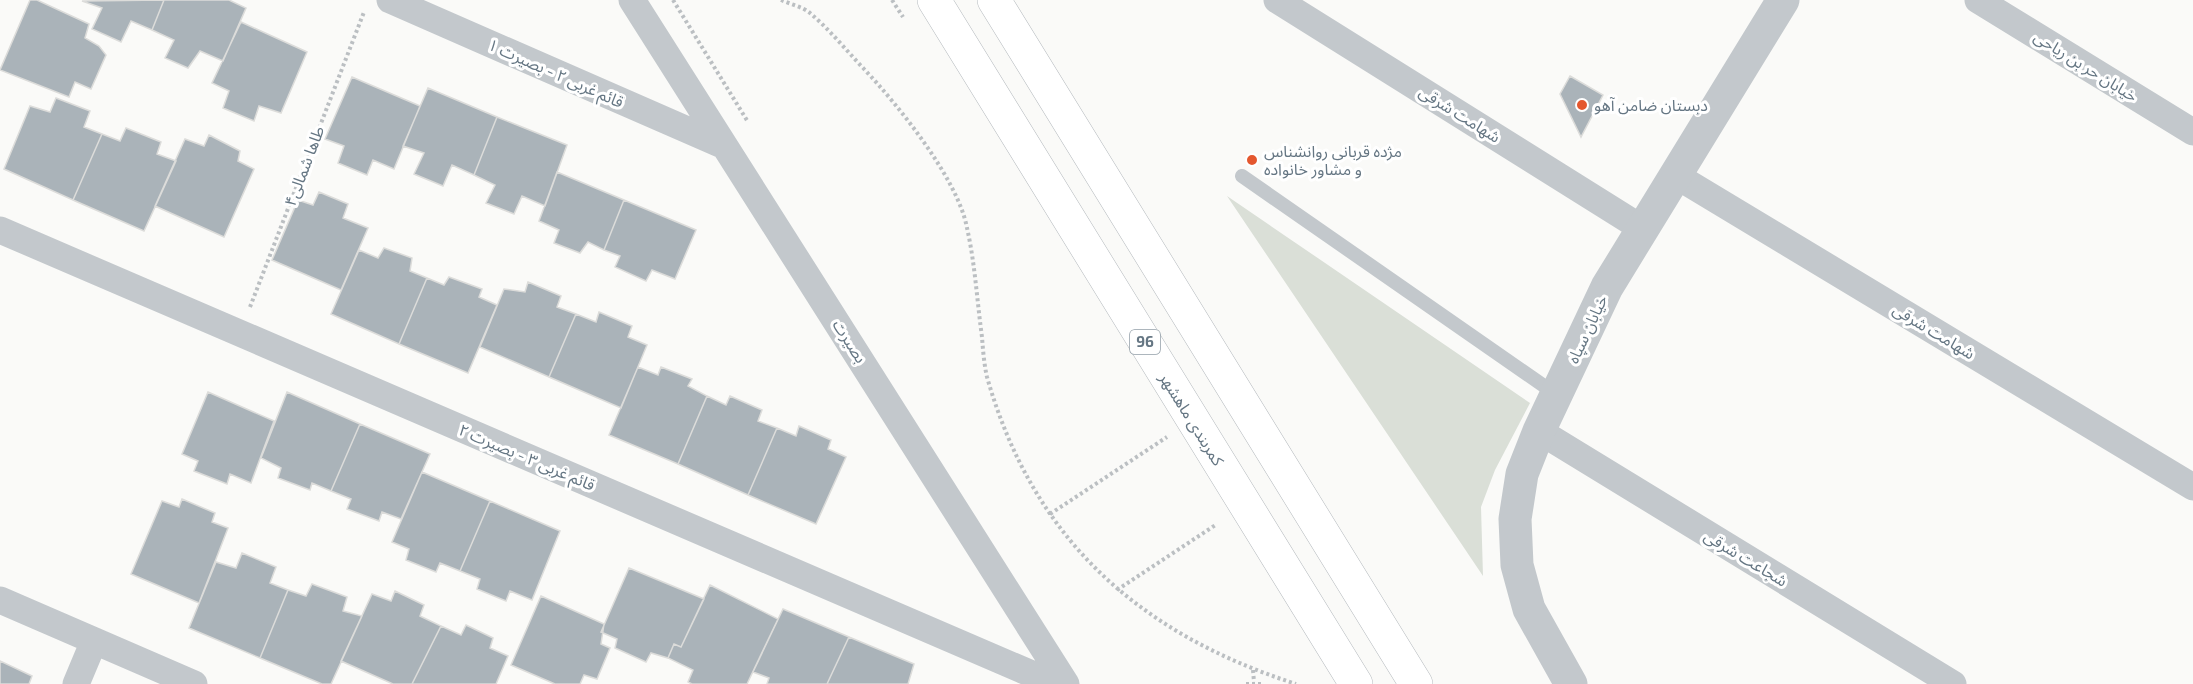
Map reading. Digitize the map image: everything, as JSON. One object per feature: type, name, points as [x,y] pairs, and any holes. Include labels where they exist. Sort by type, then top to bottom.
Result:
[{"type":"main road","name":"کمربندی ماهشهر","points":[[934,0],[1356,684]]},
{"type":"main road","points":[[994,0],[1416,684]]},
{"type":"street","name":"قائم غربی ۲ - بصیرت ۱","points":[[390,0],[722,145]]},
{"type":"street","name":"بصیرت","points":[[632,0],[1066,684]]},
{"type":"street","name":"شهامت شرقی","points":[[1277,0],[1643,229]]},
{"type":"street","name":"خیابان سپاه","points":[[1571,684],[1529,609],[1517,565],[1515,519],[1522,474],[1539,431],[1607,286],[1783,0]]},
{"type":"street","name":"خیابان حر بن ریاحی","points":[[1978,0],[2193,132]]},
{"type":"street","name":"شهامت شرقی","points":[[1676,175],[2193,487]]},
{"type":"street","name":"قائم غربی ۳ - بصیرت ۲","points":[[0,230],[1055,684]]},
{"type":"street","name":"شجاعت شرقی","points":[[1539,431],[1953,684]]},
{"type":"street","points":[[0,600],[194,684]]},
{"type":"street","points":[[76,684],[94,641]]},
{"type":"lane","points":[[1242,176],[1557,395]]},
{"type":"path","points":[[781,0],[808,11],[882,87],[946,176],[967,226],[987,376],[1016,457],[1050,514],[1082,557],[1117,590],[1188,638],[1253,670],[1296,684]]},
{"type":"path","name":"طاها شمالی۴","points":[[240,333],[364,11]]},
{"type":"path","points":[[1050,514],[1193,420]]},
{"type":"path","points":[[1117,590],[1217,524]]},
{"type":"path","points":[[1253,670],[1254,682]]},
{"type":"path","points":[[1246,684],[1254,682],[1261,684]]},
{"type":"shaded area","points":[[1227,196],[1530,403],[1495,470],[1481,507],[1483,576]]},
{"type":"building","points":[[30,0],[37,0],[89,24],[85,38],[99,46],[106,55],[91,89],[75,82],[69,97],[0,70]]},
{"type":"building","points":[[164,0],[152,30],[131,21],[121,42],[92,29],[102,8],[82,1]]},
{"type":"building","points":[[164,0],[229,0],[246,8],[223,61],[200,51],[188,68],[165,58],[174,40],[152,30]]},
{"type":"building","points":[[241,22],[307,52],[281,113],[259,106],[254,121],[223,108],[229,91],[212,83]]},
{"type":"building","name":"دبستان ضامن آهو","points":[[1570,76],[1603,95],[1581,137],[1560,94]]},
{"type":"building","points":[[352,77],[420,106],[394,169],[373,160],[367,175],[338,163],[344,146],[325,139]]},
{"type":"building","points":[[428,88],[497,117],[474,175],[452,165],[443,186],[414,174],[424,153],[403,146]]},
{"type":"building","points":[[56,98],[90,111],[84,127],[102,134],[73,200],[4,169],[30,106],[50,112]]},
{"type":"building","points":[[497,117],[567,145],[545,206],[522,196],[514,214],[486,203],[495,185],[474,175]]},
{"type":"building","points":[[126,128],[161,142],[157,154],[176,161],[144,231],[73,200],[102,134],[120,141]]},
{"type":"building","points":[[209,135],[240,151],[238,161],[254,169],[224,237],[155,206],[185,139],[204,146]]},
{"type":"building","points":[[557,172],[624,200],[604,250],[588,242],[580,253],[554,243],[559,230],[539,221]]},
{"type":"building","points":[[319,192],[348,204],[343,218],[368,228],[341,290],[272,260],[298,200],[313,205]]},
{"type":"building","points":[[624,200],[696,230],[675,279],[652,270],[646,281],[615,267],[620,256],[604,250]]},
{"type":"building","points":[[384,248],[412,258],[410,271],[427,278],[399,344],[331,314],[359,250],[378,258]]},
{"type":"building","points":[[449,277],[482,289],[479,297],[497,305],[468,373],[399,344],[427,278],[444,285]]},
{"type":"building","points":[[528,282],[561,296],[557,307],[576,314],[549,377],[480,347],[504,289],[525,292]]},
{"type":"building","points":[[599,312],[632,326],[628,337],[647,345],[621,408],[549,377],[576,314],[596,322]]},
{"type":"building","points":[[638,367],[658,375],[661,367],[692,379],[688,386],[707,396],[678,464],[609,435]]},
{"type":"building","points":[[208,392],[274,421],[251,483],[230,474],[227,484],[194,471],[198,461],[182,454]]},
{"type":"building","points":[[287,392],[360,424],[331,491],[312,483],[310,490],[278,478],[281,468],[261,458]]},
{"type":"building","points":[[707,396],[726,405],[730,396],[762,410],[758,421],[777,428],[748,495],[678,464]]},
{"type":"building","points":[[360,424],[430,454],[401,519],[382,512],[379,521],[347,509],[351,499],[331,491]]},
{"type":"building","points":[[799,426],[831,440],[828,449],[846,457],[816,524],[748,495],[777,428],[796,436]]},
{"type":"building","points":[[422,472],[490,501],[460,571],[440,563],[436,572],[406,560],[409,549],[392,542]]},
{"type":"building","points":[[182,499],[215,513],[212,522],[228,528],[199,603],[131,574],[162,501],[179,507]]},
{"type":"building","points":[[490,501],[560,531],[532,600],[510,591],[506,601],[477,589],[480,579],[460,571]]},
{"type":"building","points":[[242,553],[276,567],[270,583],[288,590],[260,658],[189,628],[216,562],[236,568]]},
{"type":"building","points":[[629,568],[704,599],[681,647],[674,644],[668,658],[651,653],[646,662],[615,648],[617,639],[601,632]]},
{"type":"building","points":[[312,584],[347,597],[343,611],[362,616],[331,684],[322,684],[260,658],[288,590],[306,596]]},
{"type":"building","points":[[710,585],[778,619],[747,684],[692,684],[688,682],[693,670],[668,658],[674,644],[681,647]]},
{"type":"building","points":[[395,591],[424,605],[420,616],[441,626],[412,684],[393,684],[341,661],[372,594],[391,601]]},
{"type":"building","points":[[541,596],[604,624],[601,644],[610,648],[597,679],[584,675],[580,684],[555,684],[511,665]]},
{"type":"building","points":[[783,609],[849,637],[827,684],[767,684],[769,678],[753,672]]},
{"type":"building","points":[[466,625],[493,638],[490,648],[508,656],[496,684],[412,684],[441,626],[461,635]]},
{"type":"building","points":[[849,637],[914,664],[908,684],[827,684]]},
{"type":"building","points":[[0,661],[32,676],[29,684],[0,684]]},
{"type":"place","name":"دبستان ضامن آهو","points":[[1582,105]]},
{"type":"place","name":"مژده قربانی روانشناس و مشاور خانواده","points":[[1252,160]]}]
